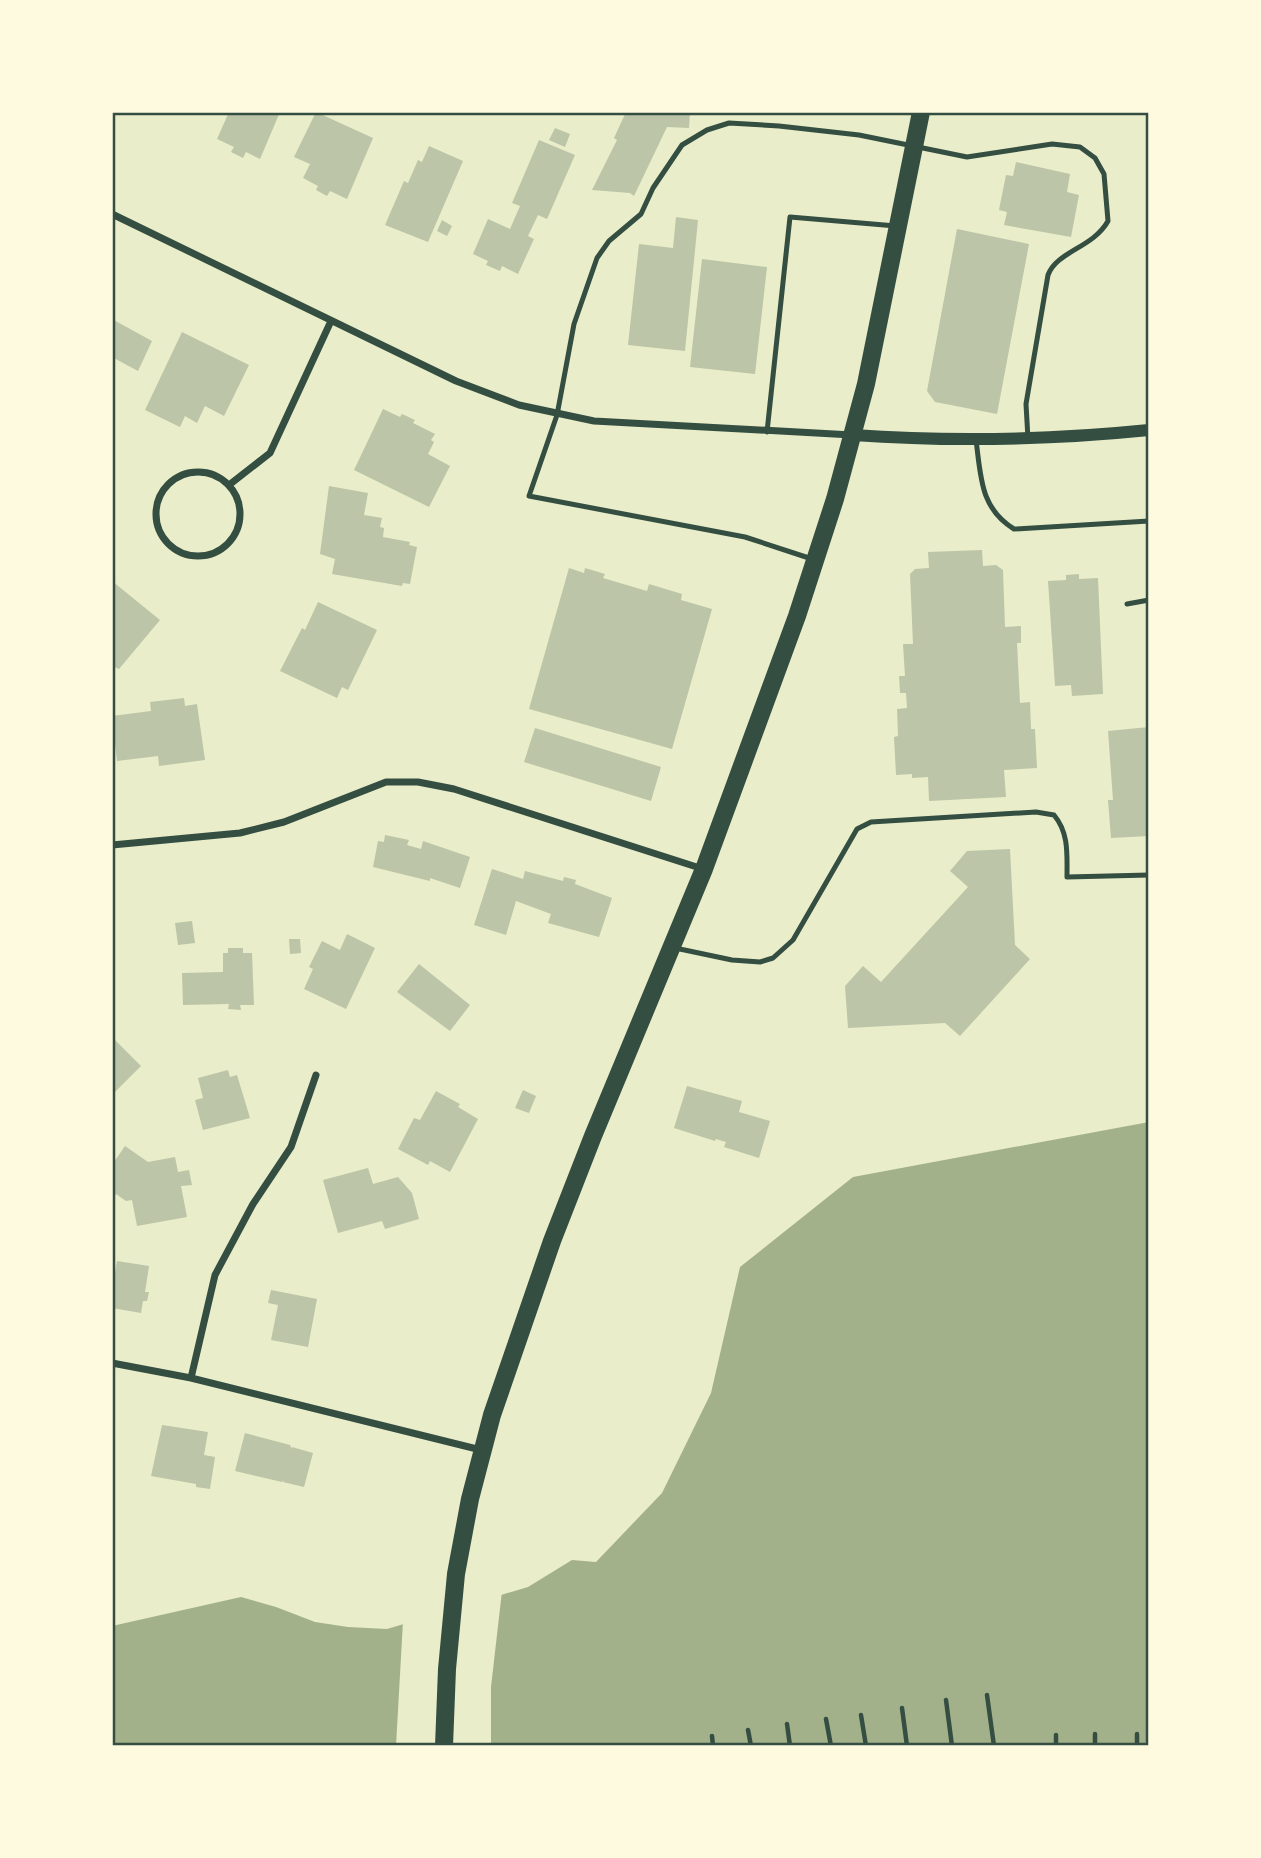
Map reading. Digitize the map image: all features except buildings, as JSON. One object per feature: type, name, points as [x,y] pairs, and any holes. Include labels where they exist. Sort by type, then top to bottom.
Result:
[{"type":"main road","points":[[444,1746],[454,1595],[464,1527],[482,1450],[512,1352],[552,1241],[704,869],[778,672],[815,561],[866,384],[921,112]]},
{"type":"street","points":[[112,214],[468,386],[519,405],[557,415],[594,421],[919,439],[1027,439],[1149,430]]},
{"type":"street","points":[[229,485],[270,453],[331,321]]},
{"type":"street","points":[[189,472],[203,472],[217,476],[229,485],[237,498],[240,512],[233,537],[224,547],[200,556],[187,554],[164,540],[156,515],[158,501],[164,488],[175,478],[189,472]]},
{"type":"street","points":[[112,845],[240,833],[284,822],[386,782],[418,782],[454,789],[704,869]]},
{"type":"street","points":[[191,1378],[215,1275],[253,1204],[291,1147],[316,1075]]},
{"type":"street","points":[[112,1363],[191,1378],[482,1450]]},
{"type":"lane","points":[[815,561],[745,537],[529,496],[557,415],[573,324],[597,258],[609,241],[641,214],[653,188],[682,145],[706,130],[729,123],[859,135],[967,156],[1052,144],[1080,147],[1095,159],[1104,174],[1108,221],[1091,241],[1057,261],[1048,275],[1026,404],[1027,439]]},
{"type":"lane","points":[[766,432],[790,217],[899,226]]},
{"type":"lane","points":[[976,440],[989,507],[1001,521],[1014,529],[1149,521]]},
{"type":"lane","points":[[1127,604],[1149,600]]},
{"type":"lane","points":[[672,948],[732,960],[760,962],[773,958],[793,940],[857,829],[871,821],[1036,812],[1054,815],[1063,825],[1067,844],[1067,877],[1149,875]]},
{"type":"path","points":[[987,1695],[994,1746]]},
{"type":"path","points":[[946,1700],[952,1746]]},
{"type":"path","points":[[902,1708],[907,1746]]},
{"type":"path","points":[[861,1715],[866,1746]]},
{"type":"path","points":[[826,1719],[831,1746]]},
{"type":"path","points":[[787,1724],[790,1746]]},
{"type":"path","points":[[748,1730],[751,1746]]},
{"type":"path","points":[[1095,1746],[1096,1734]]},
{"type":"path","points":[[1136,1746],[1137,1734]]},
{"type":"path","points":[[1056,1735],[1056,1746]]},
{"type":"path","points":[[712,1736],[713,1746]]},
{"type":"shaded area","points":[[1149,1122],[1149,1746],[112,1746],[112,1626],[241,1597],[315,1622],[387,1629],[528,1587],[572,1560],[596,1562],[662,1493],[711,1393],[740,1267],[853,1177]]},
{"type":"pier","points":[[502,1591],[491,1687],[491,1746],[396,1746],[403,1621]]}]
